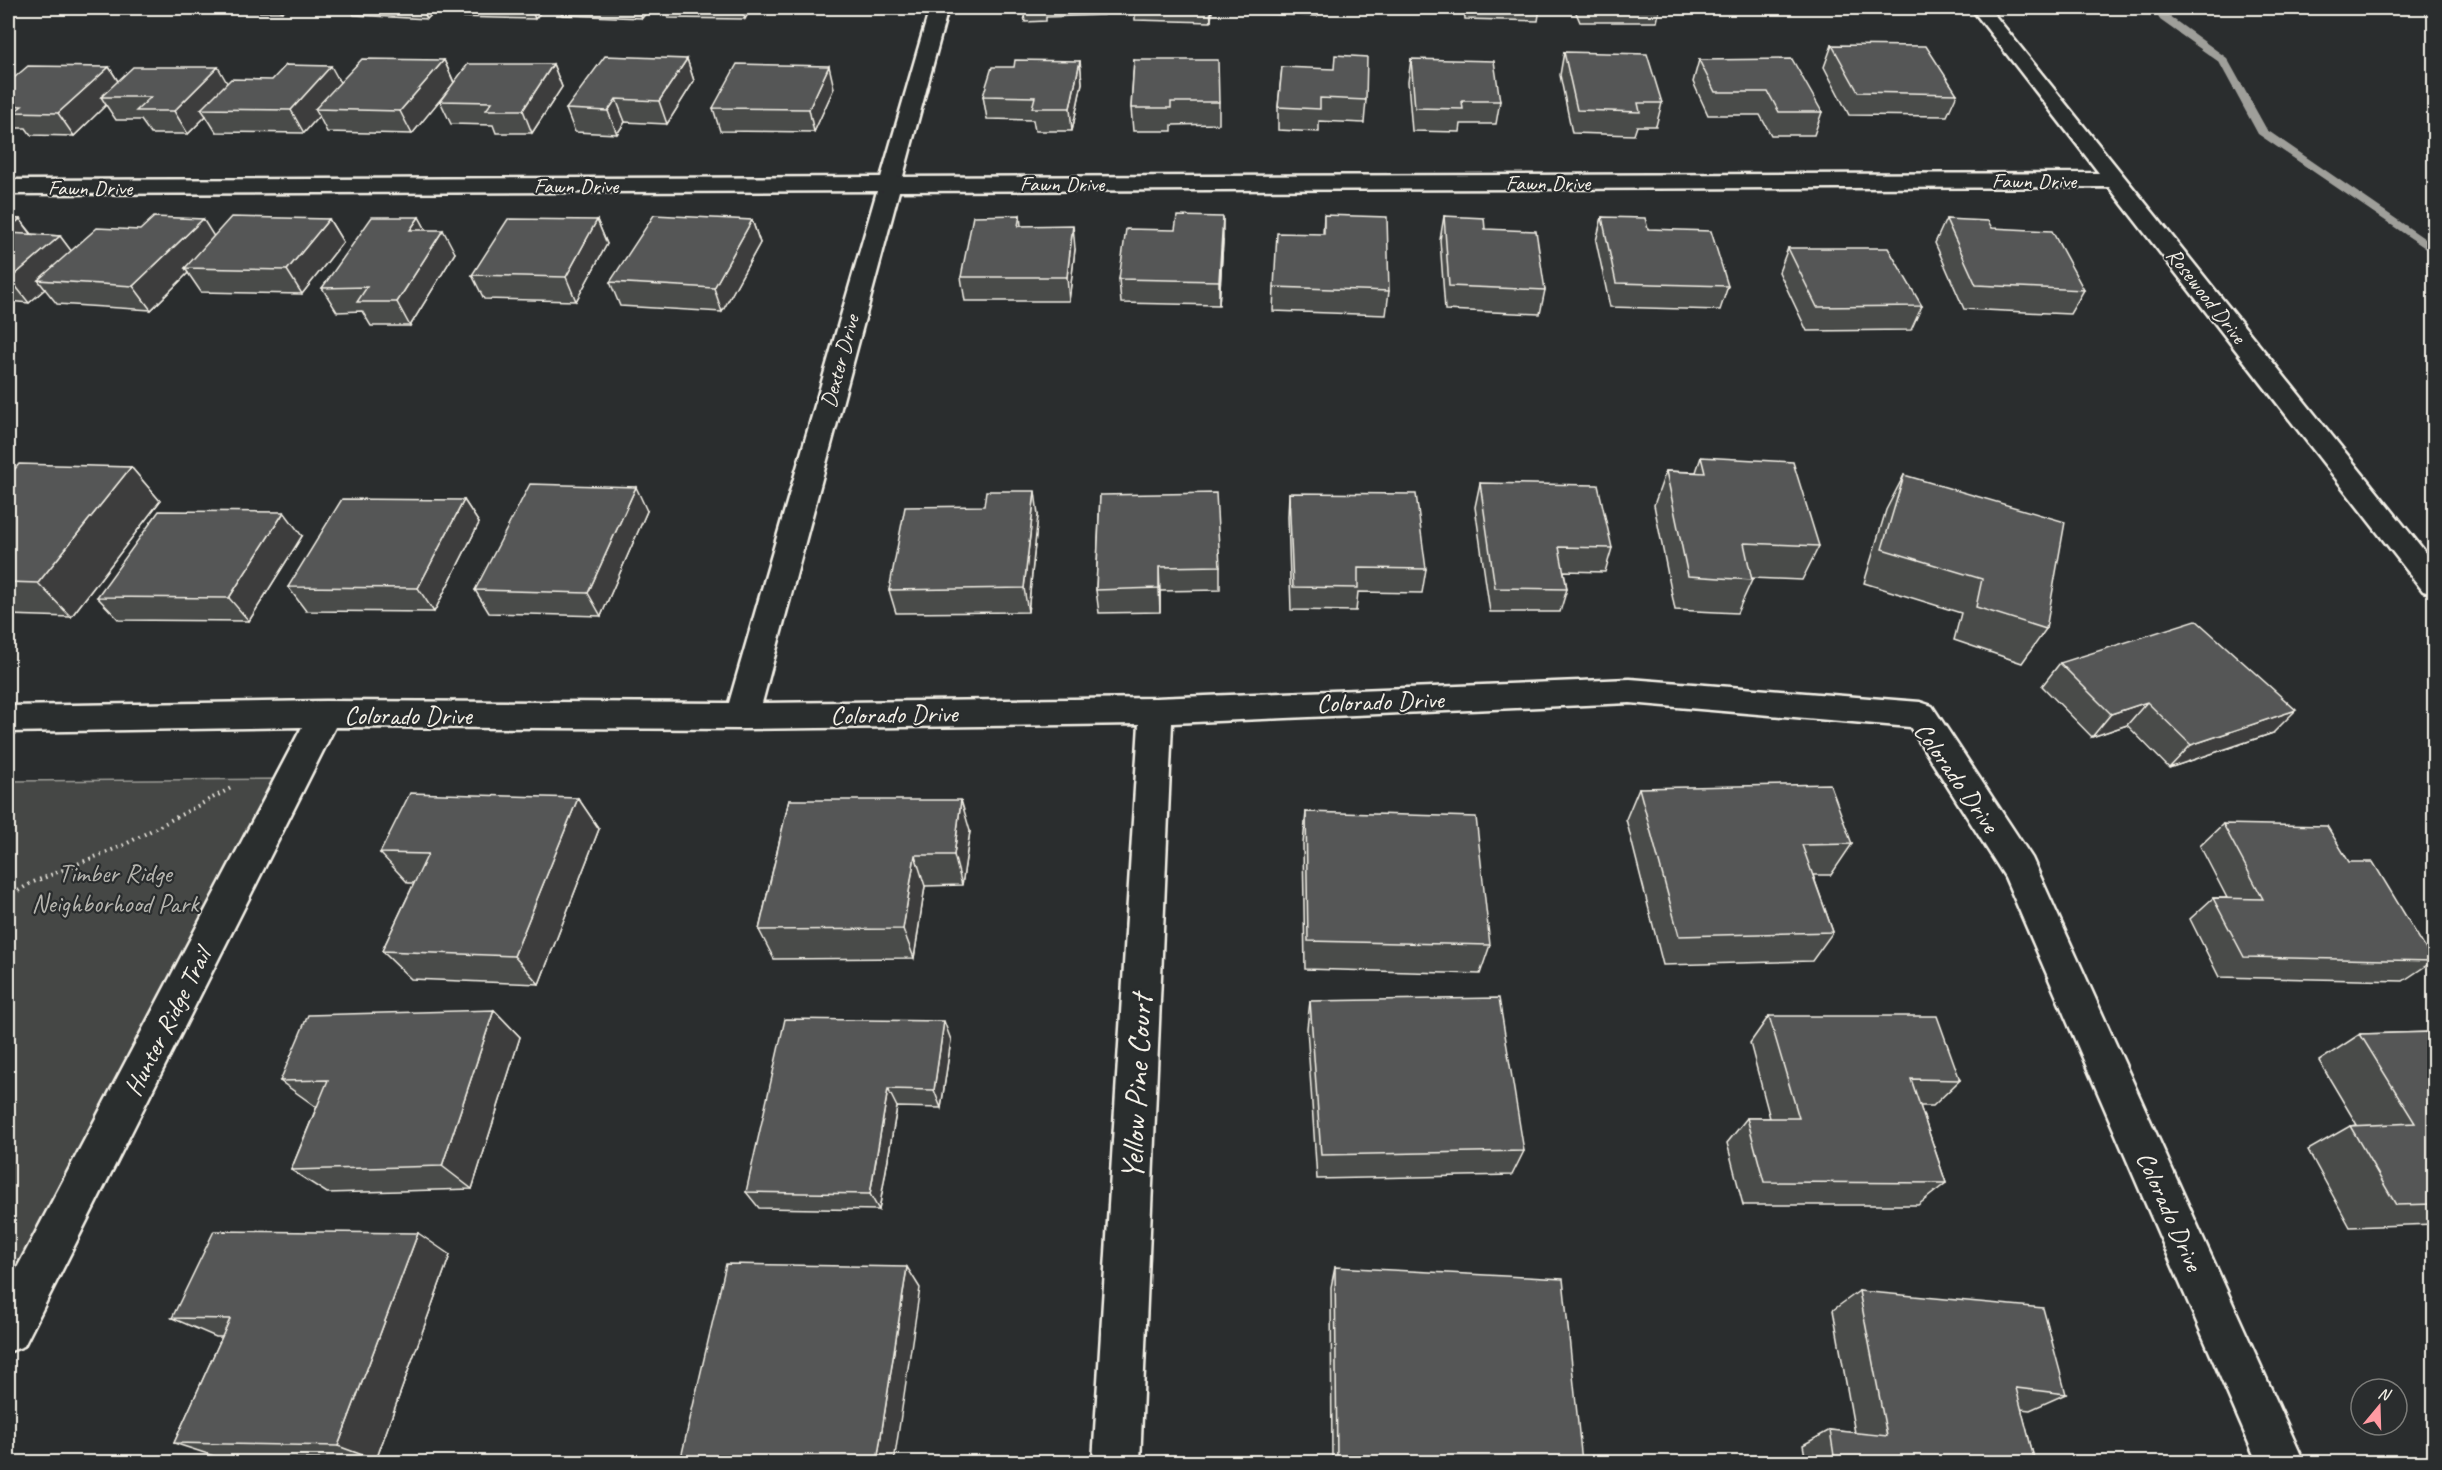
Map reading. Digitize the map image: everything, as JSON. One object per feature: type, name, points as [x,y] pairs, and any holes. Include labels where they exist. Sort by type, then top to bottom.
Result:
[{"type":"street","name":"Dexter Drive","points":[[742,716],[888,184],[939,8]]},
{"type":"street","name":"Rosewood Drive","points":[[1980,8],[2434,583]]},
{"type":"street","name":"Fawn Drive","points":[[8,187],[2117,180]]},
{"type":"street","name":"Colorado Drive","points":[[8,718],[325,714],[742,716],[1156,711],[1630,691],[1920,716],[2019,869],[2281,1462]]},
{"type":"street","name":"Yellow Pine Court","points":[[1117,1462],[1156,711]]},
{"type":"street","name":"Hunter Ridge Trail","points":[[8,1330],[325,714]]},
{"type":"path","points":[[8,897],[31,883],[124,845],[237,785]]},
{"type":"green space","name":"Timber Ridge Neighborhood Park","points":[[292,779],[8,1329],[8,781]]},
{"type":"building","points":[[1832,45],[1926,46],[1957,94],[1858,92]]},
{"type":"building","points":[[1564,52],[1647,54],[1662,103],[1638,103],[1640,112],[1577,110]]},
{"type":"building","points":[[1335,55],[1367,57],[1366,100],[1320,98],[1320,109],[1278,107],[1282,67],[1334,69]]},
{"type":"building","points":[[605,56],[687,59],[659,101],[616,99],[608,111],[566,109]]},
{"type":"building","points":[[362,59],[444,60],[400,111],[315,109]]},
{"type":"building","points":[[1411,59],[1494,61],[1500,101],[1462,101],[1463,109],[1415,108]]},
{"type":"building","points":[[1792,59],[1822,112],[1779,112],[1768,92],[1715,92],[1699,60]]},
{"type":"building","points":[[1015,60],[1080,61],[1070,108],[1032,108],[1035,97],[983,96],[992,67],[1014,67]]},
{"type":"building","points":[[1134,60],[1218,60],[1219,102],[1171,102],[1171,108],[1131,108]]},
{"type":"building","points":[[468,64],[553,64],[523,110],[486,110],[492,102],[440,101]]},
{"type":"building","points":[[737,64],[829,66],[809,109],[713,108]]},
{"type":"building","points":[[286,65],[331,66],[291,110],[201,109],[231,79],[272,80]]},
{"type":"building","points":[[28,66],[109,67],[58,113],[14,112],[22,106],[8,105],[8,83]]},
{"type":"building","points":[[133,67],[218,67],[174,111],[136,111],[151,97],[101,97]]},
{"type":"building","points":[[654,215],[752,220],[714,288],[610,282]]},
{"type":"building","points":[[1020,215],[1018,226],[1073,225],[1067,277],[961,277],[973,216]]},
{"type":"building","points":[[1324,215],[1387,217],[1389,291],[1274,287],[1277,233],[1324,234]]},
{"type":"building","points":[[1177,216],[1223,217],[1219,281],[1119,279],[1126,229],[1175,230]]},
{"type":"building","points":[[1444,216],[1484,218],[1485,229],[1536,231],[1545,290],[1449,286]]},
{"type":"building","points":[[154,217],[203,219],[133,286],[38,280],[97,228],[140,230]]},
{"type":"building","points":[[231,217],[329,219],[287,270],[185,268]]},
{"type":"building","points":[[372,217],[419,217],[410,230],[443,230],[397,302],[357,302],[367,287],[322,288]]},
{"type":"building","points":[[1602,217],[1645,218],[1648,229],[1711,231],[1728,286],[1616,283]]},
{"type":"building","points":[[8,218],[20,219],[8,229]]},
{"type":"building","points":[[508,219],[597,220],[566,277],[472,275]]},
{"type":"building","points":[[1946,219],[1988,221],[1992,228],[2052,231],[2084,290],[1976,285]]},
{"type":"building","points":[[8,233],[60,236],[8,279]]},
{"type":"building","points":[[1788,248],[1888,248],[1922,306],[1817,307]]},
{"type":"building","points":[[1701,457],[1793,462],[1819,546],[1744,543],[1752,580],[1688,576],[1666,471],[1705,473]]},
{"type":"building","points":[[19,464],[131,467],[38,583],[8,582],[8,477]]},
{"type":"building","points":[[1904,475],[2065,522],[2046,629],[1976,607],[1982,579],[1882,549]]},
{"type":"building","points":[[1480,483],[1598,485],[1612,548],[1559,547],[1567,589],[1495,588]]},
{"type":"building","points":[[530,484],[636,487],[588,593],[475,590]]},
{"type":"building","points":[[986,491],[1035,491],[1024,588],[889,590],[905,507],[984,506]]},
{"type":"building","points":[[1216,493],[1220,566],[1159,567],[1159,588],[1096,590],[1100,495]]},
{"type":"building","points":[[1289,493],[1416,494],[1426,569],[1358,568],[1358,588],[1293,587]]},
{"type":"building","points":[[342,499],[464,500],[418,588],[288,587]]},
{"type":"building","points":[[159,511],[284,512],[229,598],[97,597]]},
{"type":"building","points":[[2196,620],[2296,710],[2191,745],[2147,702],[2111,714],[2060,663]]},
{"type":"building","points":[[1830,784],[1852,844],[1802,845],[1833,932],[1679,936],[1639,788]]},
{"type":"building","points":[[410,793],[578,798],[514,956],[382,951],[428,854],[380,853]]},
{"type":"building","points":[[789,800],[961,800],[954,855],[915,855],[903,929],[759,930]]},
{"type":"building","points":[[1306,812],[1476,817],[1490,945],[1308,941]]},
{"type":"building","points":[[2223,824],[2327,826],[2349,862],[2373,862],[2433,961],[2244,957],[2213,898],[2263,899]]},
{"type":"building","points":[[1499,998],[1524,1151],[1321,1155],[1310,1001]]},
{"type":"building","points":[[494,1010],[442,1166],[291,1170],[328,1080],[280,1081],[308,1015]]},
{"type":"building","points":[[1769,1016],[1937,1016],[1960,1080],[1911,1079],[1946,1183],[1764,1182],[1747,1118],[1799,1118]]},
{"type":"building","points":[[785,1019],[944,1021],[934,1090],[888,1089],[870,1194],[746,1192]]},
{"type":"building","points":[[2434,1032],[2434,1204],[2396,1205],[2350,1126],[2415,1123],[2360,1034]]},
{"type":"building","points":[[214,1231],[418,1233],[338,1446],[174,1443],[230,1319],[172,1318]]},
{"type":"building","points":[[726,1264],[907,1267],[877,1462],[680,1462]]},
{"type":"building","points":[[1335,1267],[1563,1279],[1582,1462],[1337,1462]]},
{"type":"building","points":[[1859,1291],[2043,1308],[2066,1394],[2016,1388],[2035,1462],[1835,1462],[1830,1430],[1887,1436]]},
{"type":"waterway","points":[[2160,8],[2164,18],[2223,60],[2262,132],[2434,250]]}]
